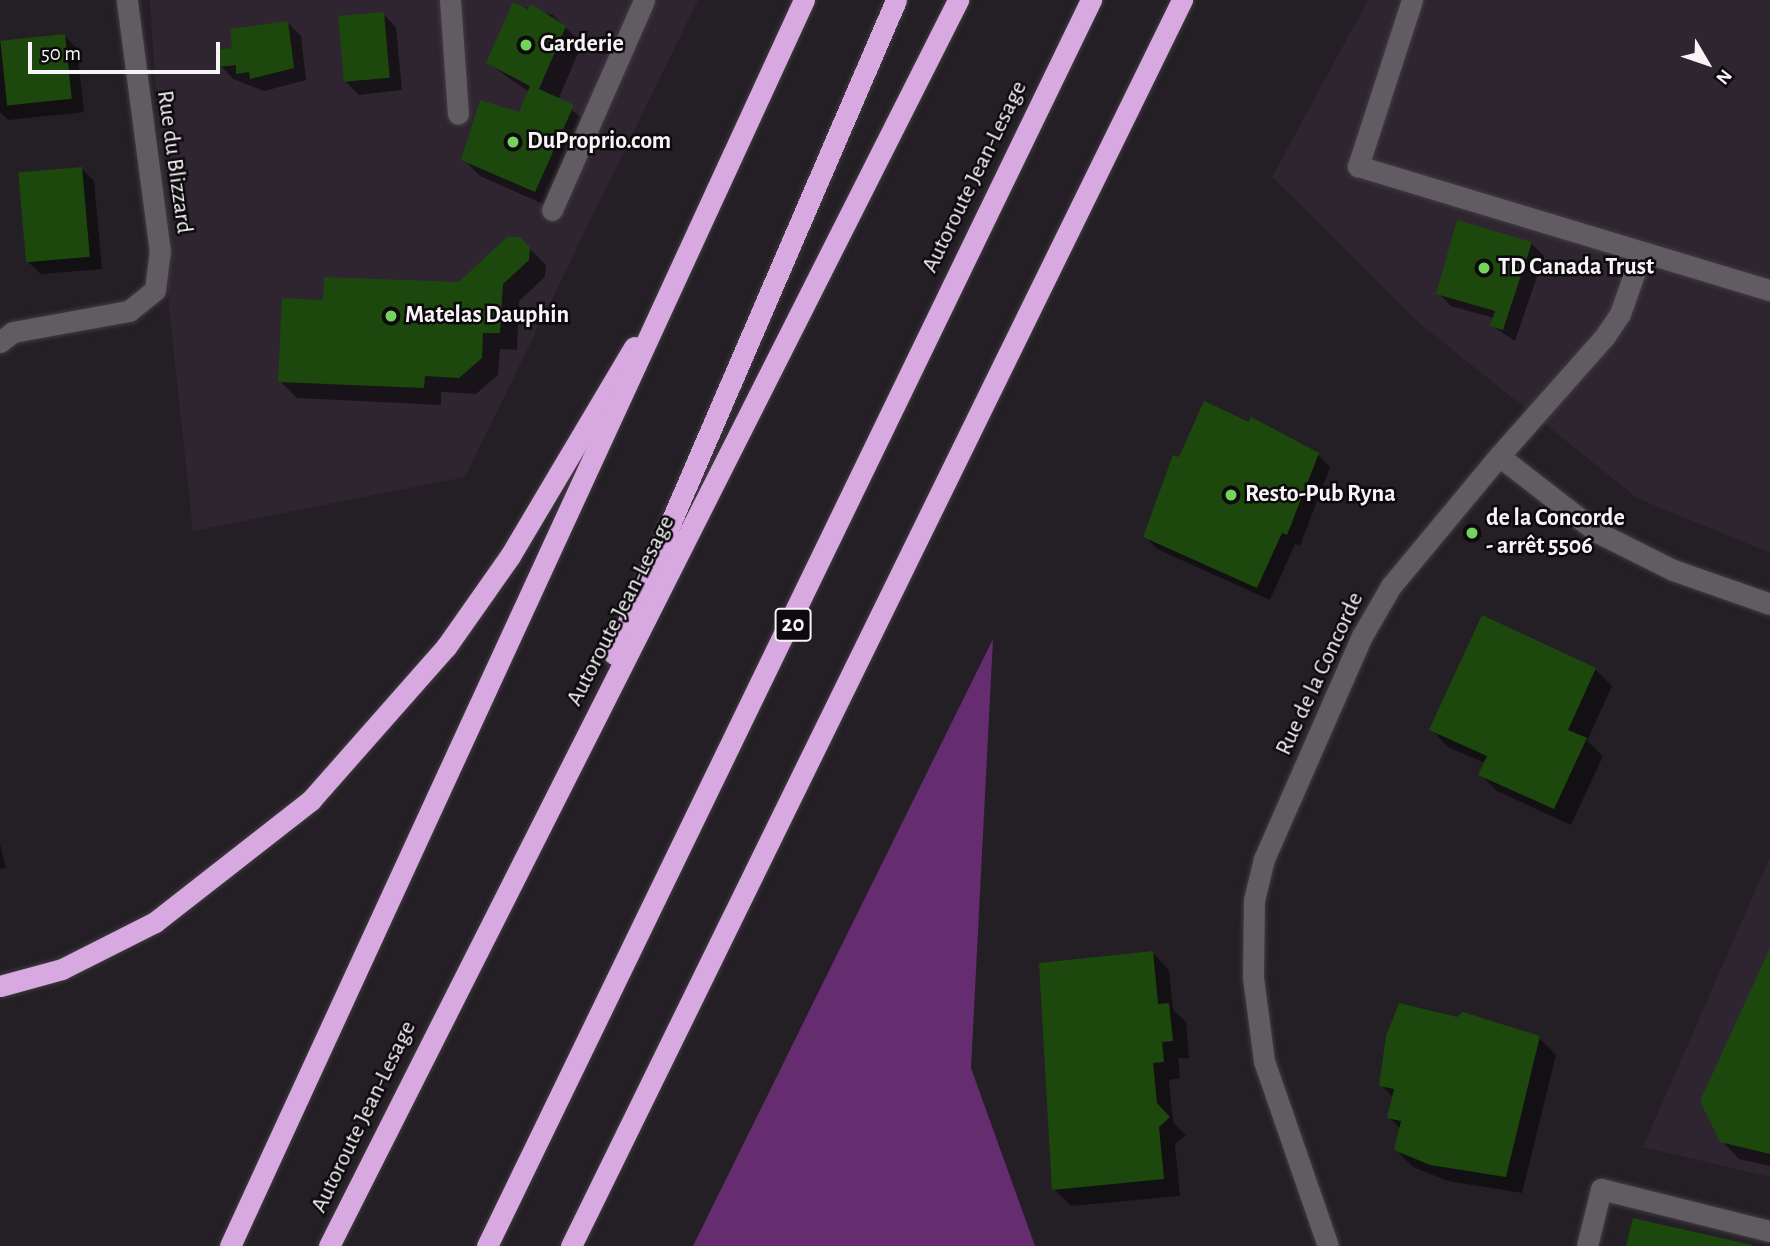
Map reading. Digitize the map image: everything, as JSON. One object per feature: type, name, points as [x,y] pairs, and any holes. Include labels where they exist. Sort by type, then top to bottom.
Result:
[{"type":"highway","points":[[230,1246],[707,221],[804,0]]},
{"type":"highway","points":[[531,841],[896,0]]},
{"type":"highway","name":"Autoroute Jean-Lesage","points":[[329,1246],[531,841],[958,0]]},
{"type":"highway","name":"Autoroute Jean-Lesage","points":[[487,1246],[1091,0]]},
{"type":"highway","points":[[571,1246],[1182,0]]},
{"type":"highway","points":[[0,986],[62,968],[155,922],[253,850],[379,729],[510,556],[707,221]]},
{"type":"street","name":"Rue du Blizzard","points":[[0,342],[13,332],[129,312],[155,290],[160,252],[127,0]]},
{"type":"street","points":[[450,0],[458,114]]},
{"type":"street","points":[[551,210],[644,0]]},
{"type":"street","points":[[1412,0],[1358,166],[1555,222],[1641,254],[1770,290]]},
{"type":"street","name":"Rue de la Concorde","points":[[1328,1246],[1264,1061],[1253,977],[1254,900],[1264,859],[1362,636],[1431,534],[1605,336],[1620,314],[1641,254]]},
{"type":"street","points":[[1499,456],[1597,532],[1673,570],[1770,604]]},
{"type":"street","points":[[1587,1246],[1601,1189],[1770,1231]]},
{"type":"shaded area","points":[[150,0],[698,0],[465,477],[193,531],[169,307]]},
{"type":"shaded area","points":[[1368,0],[1770,0],[1770,553],[1637,498],[1417,321],[1272,177]]},
{"type":"shaded area","points":[[993,639],[971,1068],[1035,1246],[693,1246]]},
{"type":"shaded area","points":[[1770,857],[1770,1177],[1643,1147]]},
{"type":"building","name":"DuProprio.com","points":[[513,2],[528,9],[531,4],[566,26],[539,89],[574,105],[535,192],[461,160],[480,100],[519,112],[530,86],[486,63]]},
{"type":"building","points":[[384,12],[390,78],[344,82],[338,16]]},
{"type":"building","points":[[288,21],[294,68],[250,79],[249,72],[236,74],[236,65],[219,67],[217,50],[232,48],[230,29]]},
{"type":"building","points":[[65,34],[72,99],[7,105],[0,41]]},
{"type":"building","points":[[82,167],[90,257],[26,262],[18,173]]},
{"type":"building","name":"TD Canada Trust","points":[[1457,220],[1532,242],[1503,330],[1490,326],[1495,311],[1436,294]]},
{"type":"building","name":"Matelas Dauphin","points":[[507,237],[520,237],[530,247],[529,260],[503,284],[500,333],[483,333],[482,358],[459,378],[425,376],[424,388],[278,382],[282,298],[323,300],[324,277],[459,282]]},
{"type":"building","name":"Resto-Pub Ryna","points":[[1204,401],[1249,422],[1251,417],[1319,453],[1287,535],[1282,533],[1257,588],[1143,537],[1173,455],[1179,457]]},
{"type":"building","points":[[1482,615],[1596,668],[1568,730],[1587,738],[1554,809],[1478,775],[1487,756],[1429,730]]},
{"type":"building","points":[[1770,948],[1770,1154],[1720,1142],[1700,1101]]},
{"type":"building","points":[[1153,951],[1158,1004],[1169,1003],[1173,1041],[1162,1042],[1164,1062],[1153,1063],[1157,1103],[1170,1117],[1159,1127],[1164,1179],[1052,1190],[1039,963]]},
{"type":"building","points":[[1399,1003],[1457,1017],[1463,1012],[1540,1036],[1506,1177],[1430,1165],[1394,1150],[1401,1121],[1387,1118],[1394,1089],[1379,1086],[1386,1036]]},
{"type":"building","points":[[1633,1218],[1752,1245],[1752,1246],[1626,1246]]},
{"type":"place","name":"Garderie","points":[[526,45]]},
{"type":"place","name":"DuProprio.com","points":[[513,142]]},
{"type":"place","name":"TD Canada Trust","points":[[1484,268]]},
{"type":"place","name":"Matelas Dauphin","points":[[391,316]]},
{"type":"place","name":"Resto-Pub Ryna","points":[[1231,495]]},
{"type":"place","name":"de la Concorde - arrêt 5506","points":[[1472,533]]}]
